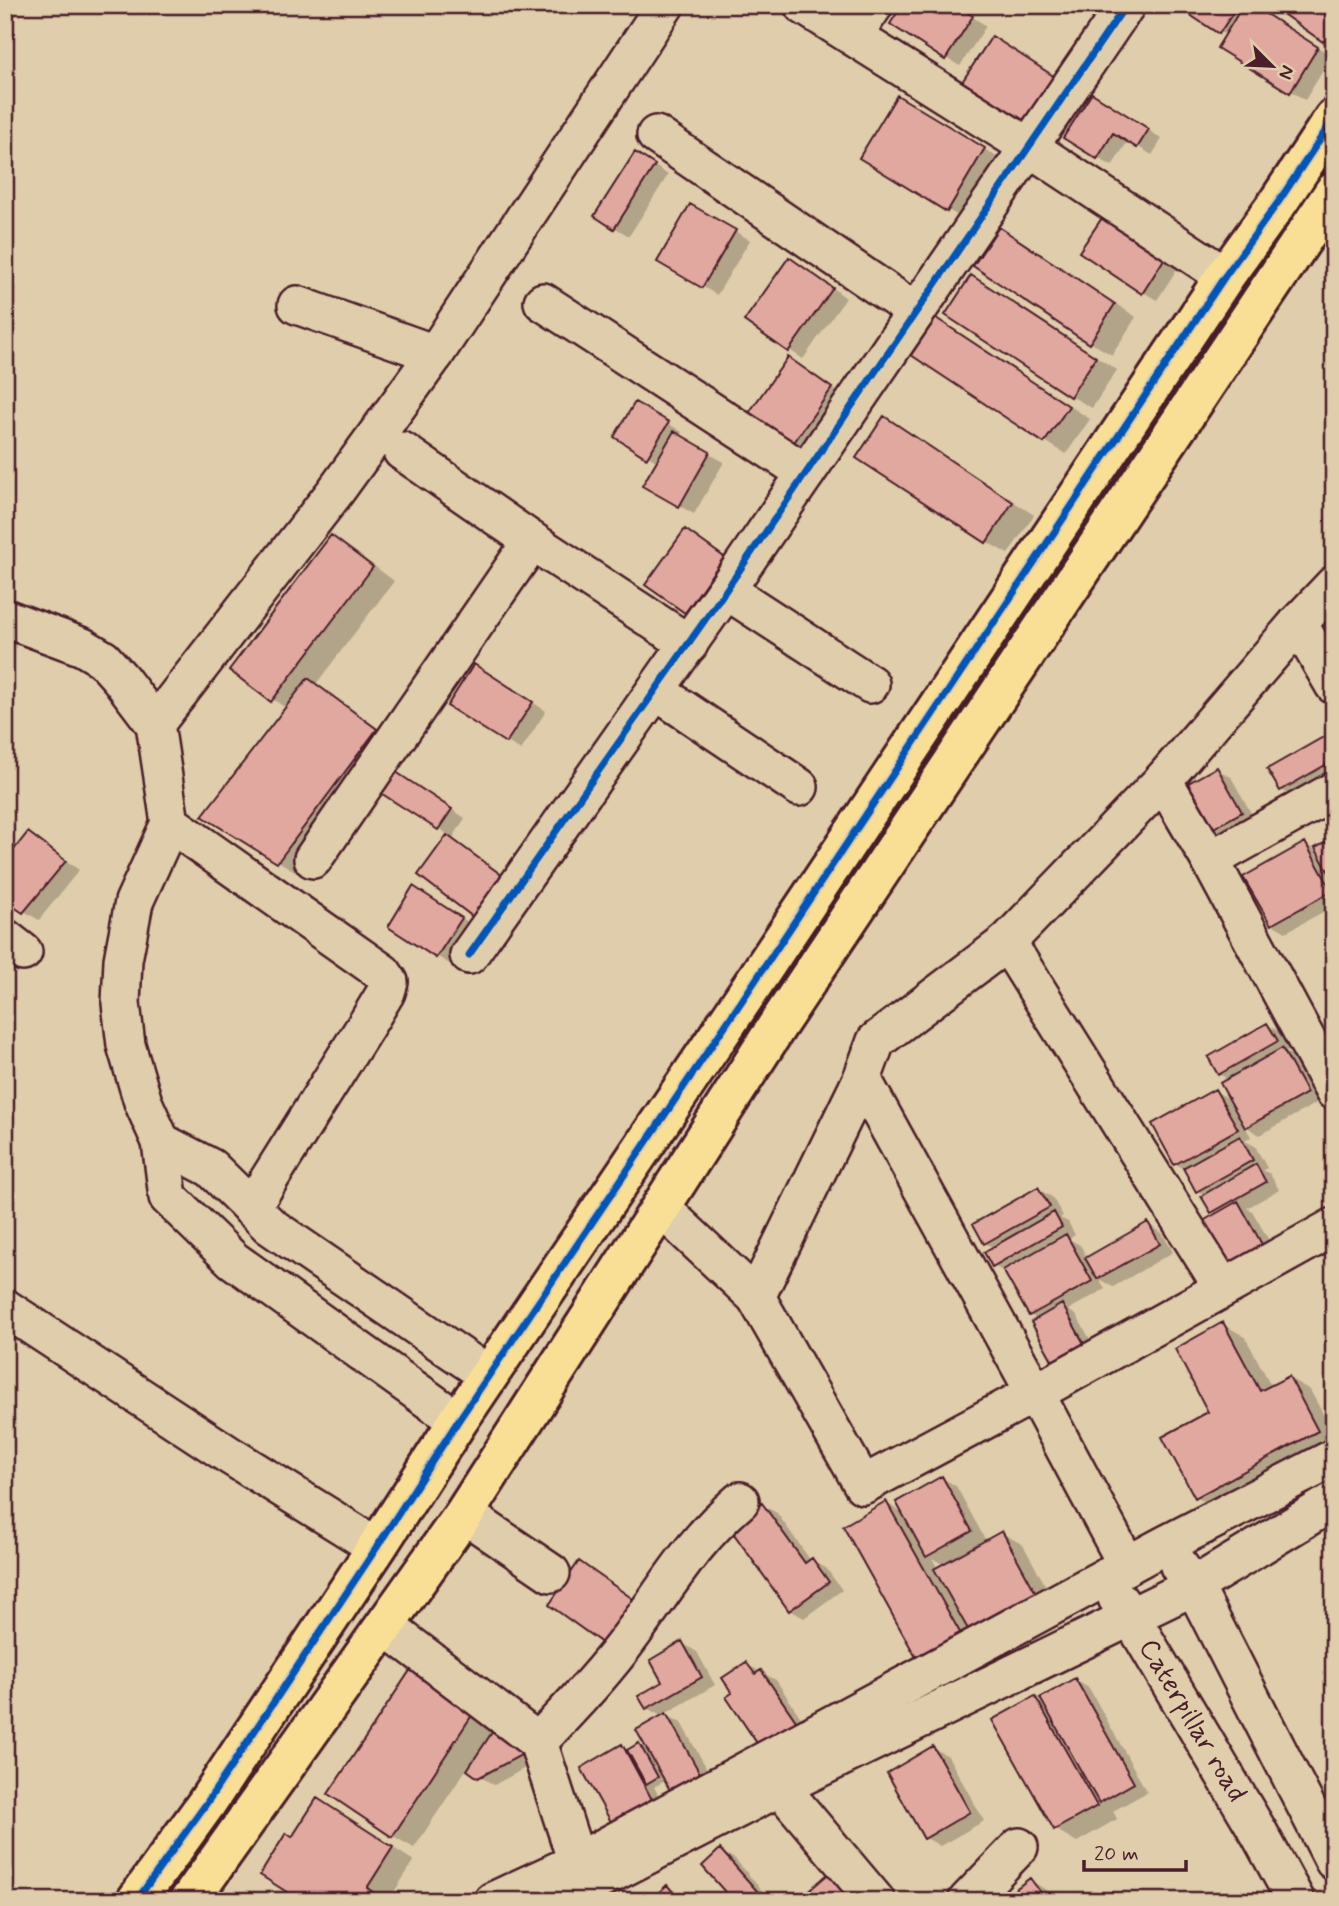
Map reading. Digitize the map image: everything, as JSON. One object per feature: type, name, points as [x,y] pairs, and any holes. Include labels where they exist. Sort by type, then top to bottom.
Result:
[{"type":"main road","points":[[136,1901],[206,1804],[488,1376],[1225,276],[1334,118]]},
{"type":"main road","points":[[189,1901],[464,1514],[785,1015],[1334,192]]},
{"type":"street","points":[[155,724],[335,492],[435,354],[665,5]]},
{"type":"street","points":[[803,5],[1029,147],[1225,276]]},
{"type":"street","points":[[853,36],[874,5]]},
{"type":"street","points":[[469,955],[689,644],[1126,5]]},
{"type":"street","points":[[656,135],[916,312]]},
{"type":"street","points":[[542,303],[806,473]]},
{"type":"street","points":[[297,305],[435,354]]},
{"type":"street","points":[[402,452],[689,644]]},
{"type":"street","points":[[313,859],[532,541]]},
{"type":"street","points":[[756,1297],[862,1079],[876,1041],[1007,942],[1163,780],[1334,585]]},
{"type":"street","points":[[726,590],[870,684]]},
{"type":"street","points":[[5,618],[83,647],[103,659],[155,724],[170,823],[134,902],[123,960],[121,1003],[126,1045],[143,1102],[161,1142],[168,1197],[233,1260],[458,1421]]},
{"type":"street","points":[[1298,623],[1334,685]]},
{"type":"street","points":[[656,691],[799,788]]},
{"type":"street","points":[[1163,780],[1210,860],[1334,1091]]},
{"type":"street","points":[[1210,860],[1334,791]]},
{"type":"street","points":[[170,823],[383,973],[388,982],[386,992],[368,1022],[251,1208]]},
{"type":"street","points":[[1007,942],[1223,1288]]},
{"type":"street","name":"Caterpillar road","points":[[862,1079],[1035,1393],[1114,1572],[1131,1617],[1259,1833],[1296,1901]]},
{"type":"street","points":[[161,1142],[211,1168],[270,1226],[488,1376]]},
{"type":"street","points":[[661,1208],[756,1297],[863,1485],[1334,1227]]},
{"type":"street","points":[[5,1308],[229,1455],[377,1547]]},
{"type":"street","points":[[493,1901],[577,1862],[1114,1572],[1334,1458]]},
{"type":"street","points":[[538,1742],[632,1635],[692,1548],[740,1501]]},
{"type":"street","points":[[558,1901],[780,1787],[1194,1586],[1334,1501]]},
{"type":"street","points":[[464,1514],[551,1573]]},
{"type":"street","name":"Caterpillar road","points":[[1165,1545],[1194,1586],[1334,1861]]},
{"type":"street","points":[[385,1626],[538,1742],[577,1862]]},
{"type":"street","points":[[780,1787],[876,1901]]},
{"type":"street","points":[[967,1901],[1019,1847]]},
{"type":"building","points":[[902,5],[956,5],[973,16],[945,60],[890,24]]},
{"type":"building","points":[[1175,5],[1238,5],[1219,34]]},
{"type":"building","points":[[1243,5],[1252,5],[1318,47],[1290,93],[1217,48]]},
{"type":"building","points":[[1270,5],[1334,5],[1334,26],[1323,42]]},
{"type":"building","points":[[992,36],[1055,77],[1025,123],[962,82]]},
{"type":"building","points":[[1092,93],[1149,129],[1137,148],[1113,133],[1097,159],[1063,138]]},
{"type":"building","points":[[897,95],[985,148],[947,212],[859,158]]},
{"type":"building","points":[[635,152],[655,165],[614,229],[594,216]]},
{"type":"building","points":[[690,204],[736,230],[702,288],[657,262]]},
{"type":"building","points":[[1104,215],[1166,256],[1142,294],[1079,252]]},
{"type":"building","points":[[999,227],[1115,304],[1089,344],[973,266]]},
{"type":"building","points":[[789,257],[833,288],[788,352],[744,321]]},
{"type":"building","points":[[971,275],[1096,357],[1070,397],[945,315]]},
{"type":"building","points":[[936,318],[1069,406],[1044,443],[911,355]]},
{"type":"building","points":[[788,357],[832,388],[790,448],[746,417]]},
{"type":"building","points":[[635,402],[669,422],[647,458],[614,437]]},
{"type":"building","points":[[884,416],[1013,502],[986,543],[856,458]]},
{"type":"building","points":[[674,431],[710,452],[679,507],[642,486]]},
{"type":"building","points":[[685,529],[724,557],[685,613],[645,585]]},
{"type":"building","points":[[331,535],[373,567],[271,702],[229,670]]},
{"type":"building","points":[[1334,620],[1334,636],[1327,624]]},
{"type":"building","points":[[474,664],[533,702],[506,743],[447,706]]},
{"type":"building","points":[[308,678],[377,729],[277,863],[202,816]]},
{"type":"building","points":[[1334,731],[1334,760],[1280,791],[1267,769]]},
{"type":"building","points":[[387,766],[452,809],[438,830],[373,788]]},
{"type":"building","points":[[1217,767],[1242,812],[1210,830],[1185,785]]},
{"type":"building","points":[[28,832],[66,861],[23,913],[5,901],[5,861]]},
{"type":"building","points":[[447,835],[503,876],[473,917],[418,875]]},
{"type":"building","points":[[1334,838],[1334,881],[1315,848]]},
{"type":"building","points":[[1305,842],[1332,891],[1271,925],[1243,877]]},
{"type":"building","points":[[413,886],[462,918],[436,958],[388,927]]},
{"type":"building","points":[[1267,1023],[1278,1041],[1218,1075],[1208,1057]]},
{"type":"building","points":[[1282,1048],[1307,1093],[1245,1128],[1220,1083]]},
{"type":"building","points":[[1215,1089],[1238,1129],[1174,1165],[1152,1124]]},
{"type":"building","points":[[1240,1136],[1253,1160],[1196,1192],[1183,1168]]},
{"type":"building","points":[[1256,1164],[1266,1182],[1211,1213],[1201,1196]]},
{"type":"building","points":[[1038,1187],[1050,1207],[984,1244],[973,1224]]},
{"type":"building","points":[[1238,1201],[1264,1248],[1229,1267],[1203,1221]]},
{"type":"building","points":[[1054,1212],[1062,1227],[992,1267],[984,1252]]},
{"type":"building","points":[[1148,1222],[1160,1244],[1097,1279],[1085,1258]]},
{"type":"building","points":[[1066,1234],[1092,1281],[1029,1316],[1003,1270]]},
{"type":"building","points":[[1062,1304],[1087,1349],[1056,1367],[1031,1322]]},
{"type":"building","points":[[1223,1322],[1260,1391],[1289,1376],[1318,1431],[1195,1498],[1162,1437],[1208,1412],[1175,1349]]},
{"type":"building","points":[[942,1476],[972,1531],[926,1557],[896,1502]]},
{"type":"building","points":[[886,1501],[962,1636],[918,1661],[843,1526]]},
{"type":"building","points":[[762,1503],[805,1563],[812,1558],[829,1582],[789,1611],[729,1527]]},
{"type":"building","points":[[1002,1531],[1041,1602],[974,1640],[934,1569]]},
{"type":"building","points":[[579,1561],[640,1604],[609,1648],[549,1605]]},
{"type":"building","points":[[682,1641],[702,1677],[646,1709],[638,1696],[662,1682],[650,1660]]},
{"type":"building","points":[[746,1662],[755,1674],[761,1670],[798,1724],[761,1749],[726,1697],[732,1693],[722,1678]]},
{"type":"building","points":[[413,1666],[476,1709],[392,1837],[328,1794]]},
{"type":"building","points":[[1075,1678],[1134,1783],[1099,1803],[1040,1698]]},
{"type":"building","points":[[1035,1696],[1097,1806],[1054,1830],[992,1720]]},
{"type":"building","points":[[666,1713],[701,1775],[671,1792],[636,1730]]},
{"type":"building","points":[[497,1725],[523,1754],[478,1778],[467,1770]]},
{"type":"building","points":[[639,1743],[658,1777],[646,1784],[627,1750]]},
{"type":"building","points":[[622,1744],[656,1807],[615,1829],[581,1768]]},
{"type":"building","points":[[933,1746],[970,1812],[924,1839],[887,1773]]},
{"type":"building","points":[[317,1798],[393,1847],[367,1888],[386,1901],[301,1901],[260,1875],[286,1833],[292,1837]]},
{"type":"building","points":[[720,1849],[766,1901],[733,1901],[702,1866]]},
{"type":"building","points":[[835,1868],[862,1901],[797,1901]]},
{"type":"building","points":[[1030,1878],[1047,1901],[1000,1901]]},
{"type":"building","points":[[667,1885],[681,1901],[649,1901]]},
{"type":"cycle path","points":[[469,955],[726,590],[1126,5]]},
{"type":"cycle path","points":[[136,1901],[206,1804],[458,1421],[1225,276],[1334,118]]}]
